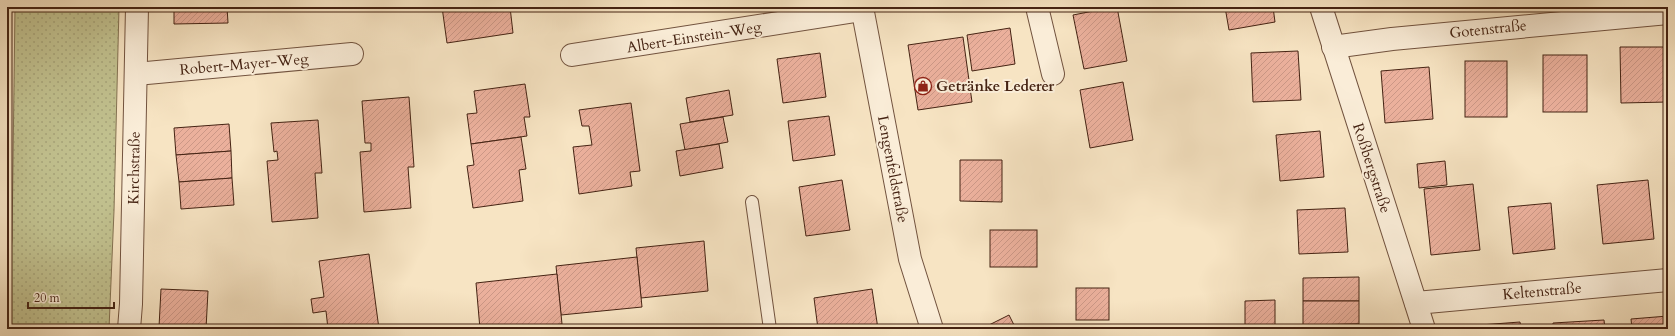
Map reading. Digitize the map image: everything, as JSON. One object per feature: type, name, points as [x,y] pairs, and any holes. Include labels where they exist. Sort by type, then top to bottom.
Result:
[{"type":"street","name":"Kirchstraße","points":[[129,329],[131,304],[138,7]]},
{"type":"street","points":[[1037,7],[1053,74]]},
{"type":"street","name":"Roßbergstraße","points":[[1321,7],[1424,329]]},
{"type":"street","name":"Albert-Einstein-Weg","points":[[572,55],[862,9]]},
{"type":"street","name":"Lengenfeldstraße","points":[[862,9],[910,259],[932,329]]},
{"type":"street","name":"Gotenstraße","points":[[1333,47],[1463,32],[1668,13]]},
{"type":"street","name":"Robert-Mayer-Weg","points":[[136,74],[352,54]]},
{"type":"street","name":"Keltenstraße","points":[[1416,303],[1668,280]]},
{"type":"lane","points":[[752,202],[770,329]]},
{"type":"green space","points":[[15,7],[119,7],[114,211],[109,329],[7,329],[7,288],[12,240]]},
{"type":"building","points":[[174,7],[227,7],[228,23],[174,24]]},
{"type":"building","points":[[442,7],[510,7],[513,33],[447,43]]},
{"type":"building","points":[[1117,7],[1127,61],[1084,69],[1073,15]]},
{"type":"building","points":[[1225,7],[1273,7],[1275,22],[1229,30]]},
{"type":"building","points":[[1010,28],[1015,64],[972,71],[967,35]]},
{"type":"building","points":[[963,37],[972,102],[918,110],[908,45]]},
{"type":"building","points":[[1620,47],[1668,47],[1668,102],[1621,103]]},
{"type":"building","points":[[1298,51],[1301,100],[1253,102],[1251,53]]},
{"type":"building","points":[[820,53],[826,97],[783,103],[777,59]]},
{"type":"building","points":[[1543,55],[1587,55],[1587,112],[1543,112]]},
{"type":"building","points":[[1465,61],[1507,61],[1507,117],[1465,117]]},
{"type":"building","points":[[1429,67],[1433,119],[1385,123],[1381,71]]},
{"type":"building","points":[[1123,82],[1133,140],[1090,148],[1080,90]]},
{"type":"building","points":[[525,84],[530,117],[524,117],[527,136],[471,144],[467,114],[477,113],[474,91]]},
{"type":"building","points":[[729,90],[733,115],[690,122],[686,98]]},
{"type":"building","points":[[409,97],[414,167],[408,167],[411,208],[364,212],[360,152],[371,151],[371,143],[365,143],[362,101]]},
{"type":"building","points":[[631,103],[640,171],[630,172],[632,186],[579,194],[573,147],[592,145],[589,126],[582,126],[579,110]]},
{"type":"building","points":[[829,116],[835,155],[793,161],[788,121]]},
{"type":"building","points":[[723,117],[728,142],[685,150],[680,124]]},
{"type":"building","points":[[318,120],[322,173],[315,173],[318,218],[272,222],[267,161],[278,160],[277,151],[274,152],[271,123]]},
{"type":"building","points":[[229,124],[231,151],[176,155],[174,128]]},
{"type":"building","points":[[1320,131],[1324,177],[1280,181],[1276,135]]},
{"type":"building","points":[[521,137],[526,169],[519,170],[523,201],[473,208],[467,166],[474,165],[471,144]]},
{"type":"building","points":[[719,144],[723,168],[680,176],[676,151]]},
{"type":"building","points":[[231,151],[232,178],[179,182],[176,155]]},
{"type":"building","points":[[960,160],[1002,160],[1002,202],[960,201]]},
{"type":"building","points":[[1445,161],[1447,185],[1419,188],[1417,164]]},
{"type":"building","points":[[232,178],[234,205],[181,209],[179,182]]},
{"type":"building","points":[[842,180],[850,230],[806,236],[799,187]]},
{"type":"building","points":[[1648,180],[1654,239],[1603,244],[1597,185]]},
{"type":"building","points":[[1473,184],[1480,250],[1431,255],[1424,189]]},
{"type":"building","points":[[1551,203],[1555,249],[1513,254],[1508,207]]},
{"type":"building","points":[[1345,208],[1348,252],[1299,254],[1297,210]]},
{"type":"building","points":[[990,230],[1037,230],[1037,267],[990,267]]},
{"type":"building","points":[[704,241],[708,291],[641,298],[636,248]]},
{"type":"building","points":[[369,254],[379,329],[328,329],[326,311],[313,313],[311,299],[324,297],[319,261]]},
{"type":"building","points":[[637,257],[642,307],[561,315],[556,266]]},
{"type":"building","points":[[557,274],[562,324],[519,329],[480,329],[476,283]]},
{"type":"building","points":[[1359,277],[1359,301],[1303,301],[1303,278]]},
{"type":"building","points":[[1076,288],[1109,288],[1109,320],[1076,320]]},
{"type":"building","points":[[161,289],[208,291],[206,329],[159,327]]},
{"type":"building","points":[[872,289],[878,329],[818,329],[814,298]]},
{"type":"building","points":[[1275,300],[1275,329],[1245,329],[1245,301]]},
{"type":"building","points":[[1303,301],[1359,301],[1359,324],[1303,325]]},
{"type":"building","points":[[1009,315],[1016,329],[981,329]]},
{"type":"building","points":[[1668,316],[1668,329],[1632,329],[1631,319]]},
{"type":"building","points":[[1604,320],[1605,329],[1553,329],[1553,323]]},
{"type":"building","points":[[1520,322],[1521,329],[1467,329],[1467,326]]},
{"type":"building","points":[[1359,324],[1359,329],[1303,329],[1303,325]]},
{"type":"place","name":"Getränke Lederer","points":[[923,86]]}]
